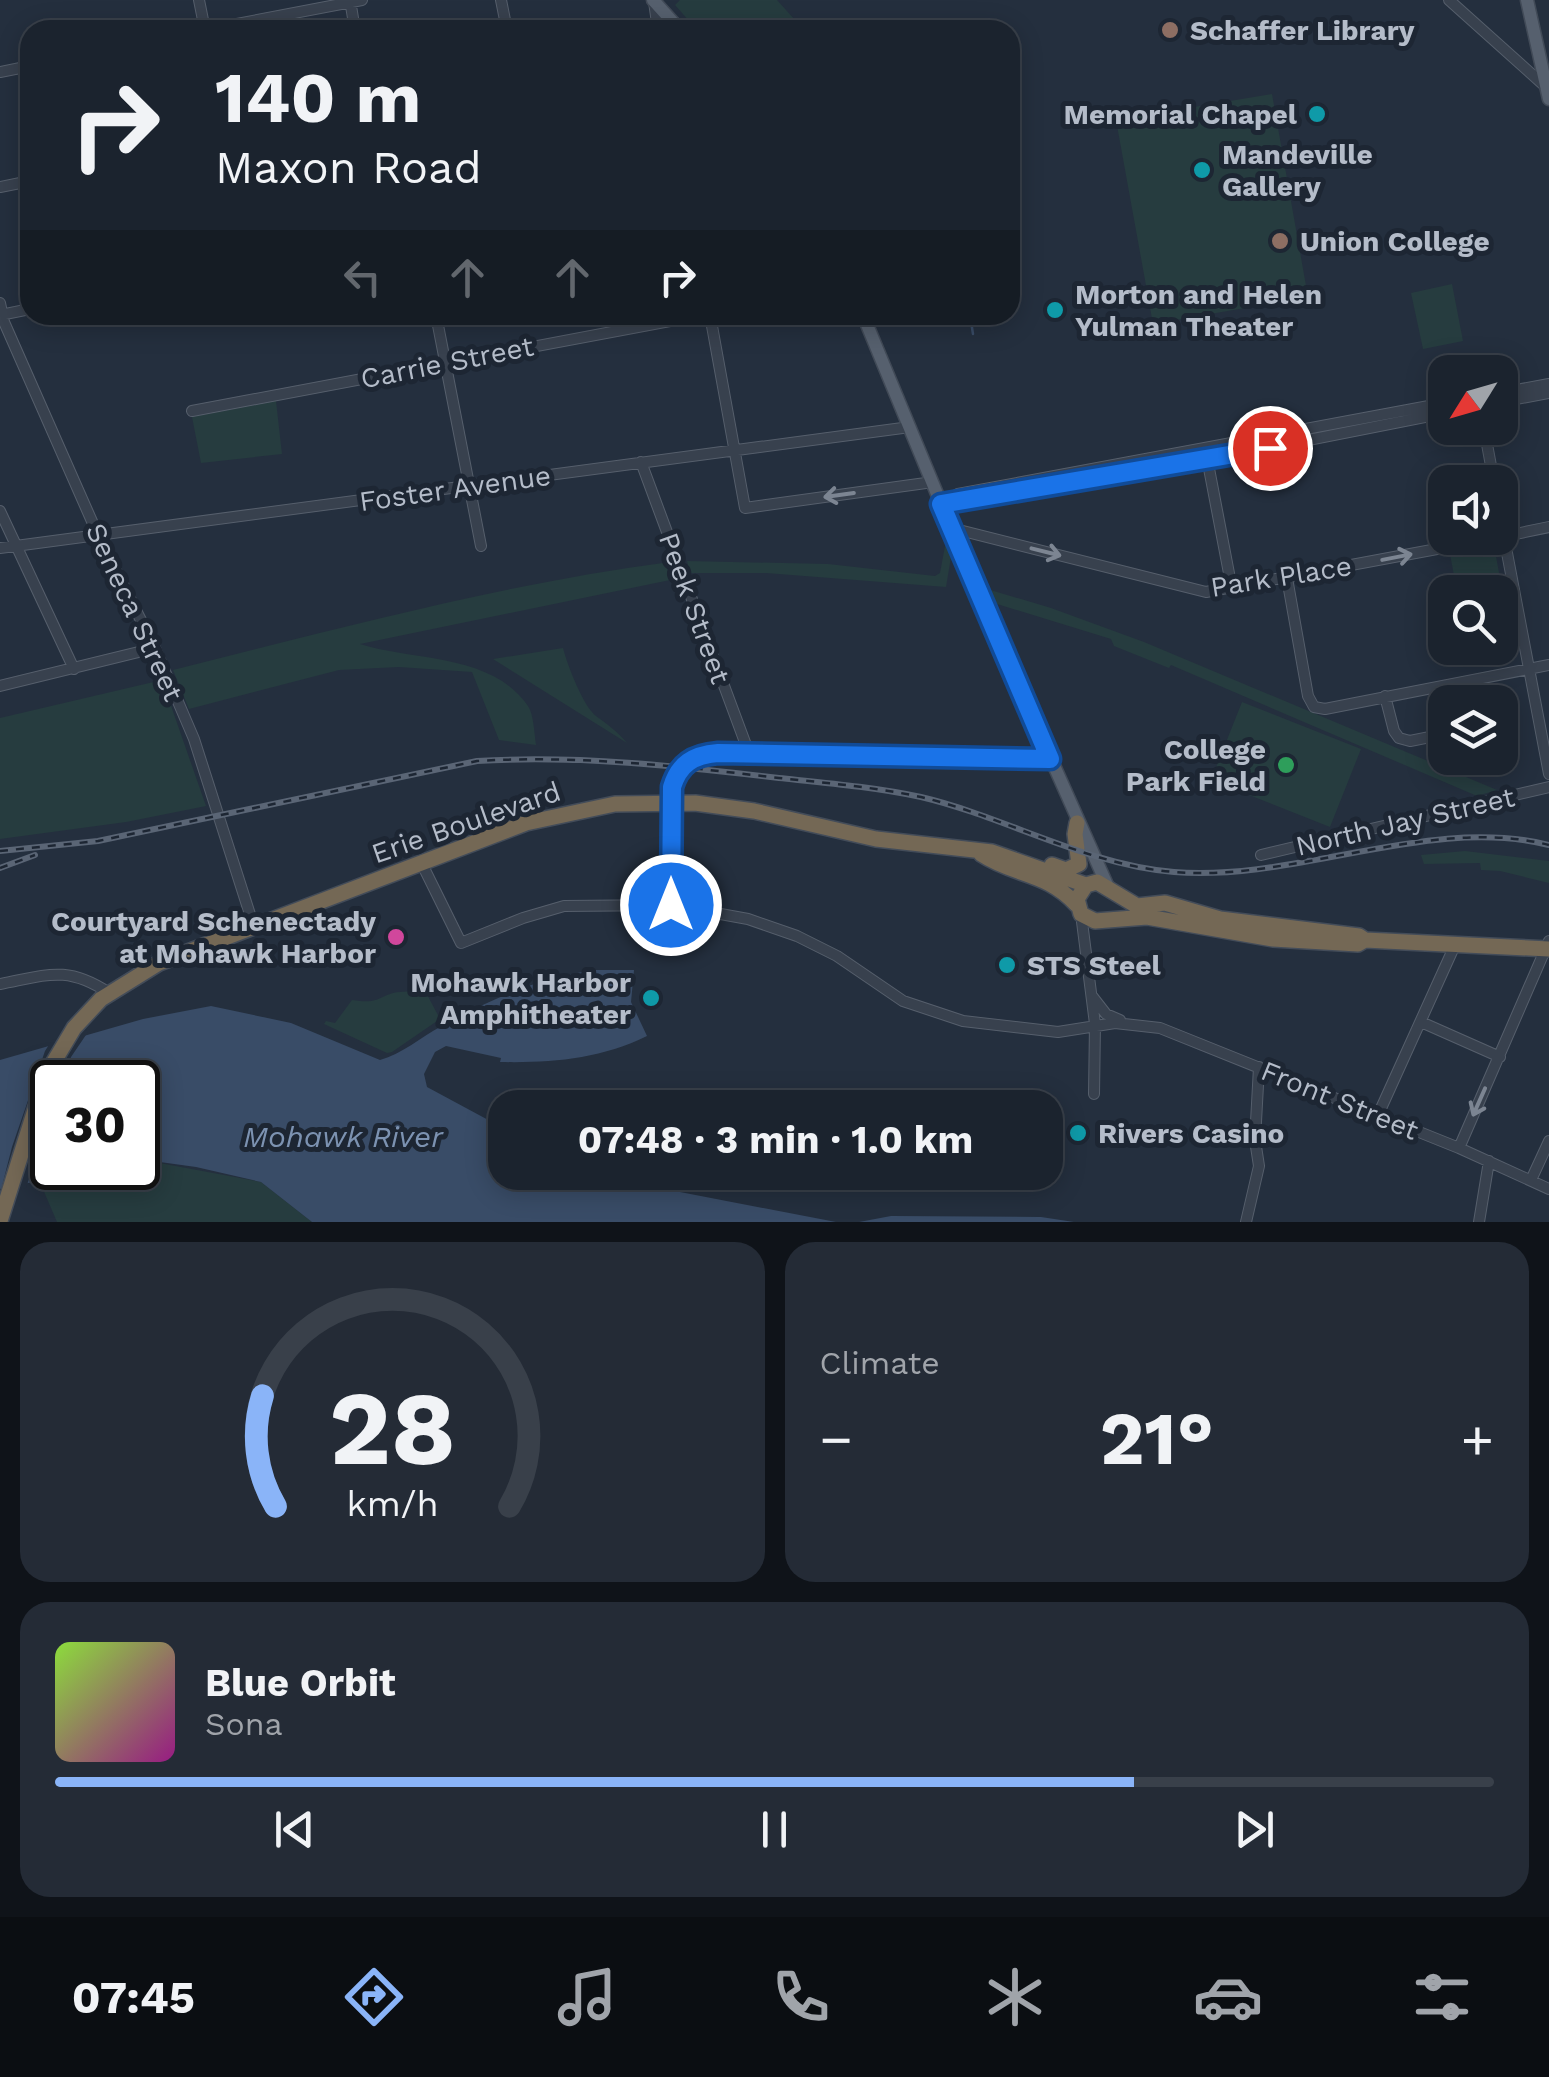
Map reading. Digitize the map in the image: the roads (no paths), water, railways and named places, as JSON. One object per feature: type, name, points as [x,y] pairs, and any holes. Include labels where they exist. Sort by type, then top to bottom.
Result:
[{"type":"highway","name":"Erie Boulevard","points":[[0,1220],[46,1075],[74,1028],[105,996],[158,964],[494,833],[560,814],[615,804],[671,802],[754,811],[876,839],[992,852],[1088,884]]},
{"type":"highway","points":[[1040,868],[1047,864],[1066,870],[1078,864],[1078,823]]},
{"type":"highway","name":"Erie Boulevard","points":[[978,852],[1002,866],[1056,884],[1079,909]]},
{"type":"highway","points":[[1366,940],[1358,944],[1273,938],[1147,917],[1099,921],[1079,909],[1078,894],[1088,884],[1110,889],[1137,906],[1165,904],[1220,919],[1366,940],[1548,946]]},
{"type":"highway","points":[[1099,921],[1113,911],[1116,901],[1110,889]]},
{"type":"main road","points":[[653,0],[671,20]]},
{"type":"main road","points":[[1526,0],[1548,93]]},
{"type":"main road","points":[[867,325],[1050,759],[1110,889]]},
{"type":"main road","points":[[1088,846],[1092,860],[1088,884]]},
{"type":"street","points":[[1450,0],[1548,93]]},
{"type":"street","points":[[256,20],[354,1]]},
{"type":"street","name":"Seneca Street","points":[[1,311],[98,535],[155,648],[194,739],[254,927]]},
{"type":"street","points":[[438,325],[481,546]]},
{"type":"street","name":"Carrie Street","points":[[192,411],[649,325]]},
{"type":"street","points":[[712,325],[746,508],[932,482]]},
{"type":"street","points":[[1518,390],[1549,384]]},
{"type":"street","points":[[1518,399],[1549,393]]},
{"type":"street","points":[[1207,454],[1428,407]]},
{"type":"street","points":[[941,504],[958,494],[1428,416]]},
{"type":"street","name":"Foster Avenue","points":[[0,548],[910,427]]},
{"type":"street","points":[[1207,454],[1232,589]]},
{"type":"street","name":"Peek Street","points":[[640,462],[749,754]]},
{"type":"street","points":[[0,511],[74,668]]},
{"type":"street","name":"Park Place","points":[[1518,533],[1549,527]]},
{"type":"street","name":"Park Place","points":[[951,528],[1206,592],[1428,551]]},
{"type":"street","points":[[1504,555],[1531,668],[1549,774]]},
{"type":"street","points":[[1288,578],[1308,696],[1314,707],[1325,709],[1549,664]]},
{"type":"street","points":[[0,686],[155,648]]},
{"type":"street","points":[[1385,696],[1399,738],[1410,741],[1428,737]]},
{"type":"street","points":[[671,905],[671,802],[676,773],[690,758],[704,754],[749,754],[1050,759]]},
{"type":"street","name":"North Jay Street","points":[[1261,855],[1549,787]]},
{"type":"street","name":"Front Street","points":[[421,862],[461,943],[564,906],[671,905],[748,919],[797,936],[837,956],[902,1001],[963,1021],[1042,1031],[1128,1023]]},
{"type":"street","points":[[1079,909],[1092,996],[1094,1094]]},
{"type":"street","points":[[1086,945],[1099,921]]},
{"type":"street","points":[[1378,1115],[1455,945]]},
{"type":"street","points":[[1458,1148],[1548,946]]},
{"type":"street","points":[[0,984],[74,974],[105,996]]},
{"type":"street","points":[[1071,1030],[1089,1011],[1092,996]]},
{"type":"street","name":"Front Street","points":[[1092,996],[1106,1014],[1169,1031],[1549,1189]]},
{"type":"street","points":[[1422,1022],[1500,1057]]},
{"type":"street","points":[[1246,1222],[1258,1166],[1255,1140],[1260,1067]]},
{"type":"street","points":[[1530,1180],[1549,1141]]},
{"type":"street","points":[[1479,1222],[1488,1161]]},
{"type":"water","name":"Mohawk River","points":[[596,970],[634,970],[631,1002],[647,1036],[594,1055],[538,1062],[500,1062],[501,1058],[446,1046],[435,1052],[424,1074],[427,1087],[488,1120],[488,1190],[670,1190],[836,1222],[312,1222],[261,1182],[160,1162],[160,1060],[30,1060],[30,1183],[0,1189],[0,1060],[143,1019],[211,1006],[291,1023],[380,1060],[497,998],[555,978]]},
{"type":"water","points":[[891,1216],[1041,1217],[1074,1222],[859,1222]]},
{"type":"waterway","points":[[972,325],[973,334]]},
{"type":"railway","points":[[0,851],[98,841],[477,761],[515,760],[666,766],[921,797],[1109,860],[1174,872],[1268,868],[1458,838],[1504,838],[1549,845]]},
{"type":"railway","points":[[0,868],[35,855]]},
{"type":"place","name":"Schaffer Library","points":[[1170,30]]},
{"type":"place","name":"Memorial Chapel","points":[[1317,114]]},
{"type":"place","name":"Mandeville Gallery","points":[[1202,170]]},
{"type":"place","name":"Union College","points":[[1280,241]]},
{"type":"place","name":"Morton and Helen Yulman Theater","points":[[1055,310]]},
{"type":"place","name":"College Park Field","points":[[1286,765]]},
{"type":"place","name":"Courtyard Schenectady at Mohawk Harbor","points":[[396,937]]},
{"type":"place","name":"STS Steel","points":[[1007,965]]},
{"type":"place","name":"Mohawk Harbor Amphitheater","points":[[651,998]]},
{"type":"place","name":"Rivers Casino","points":[[1078,1133]]}]
